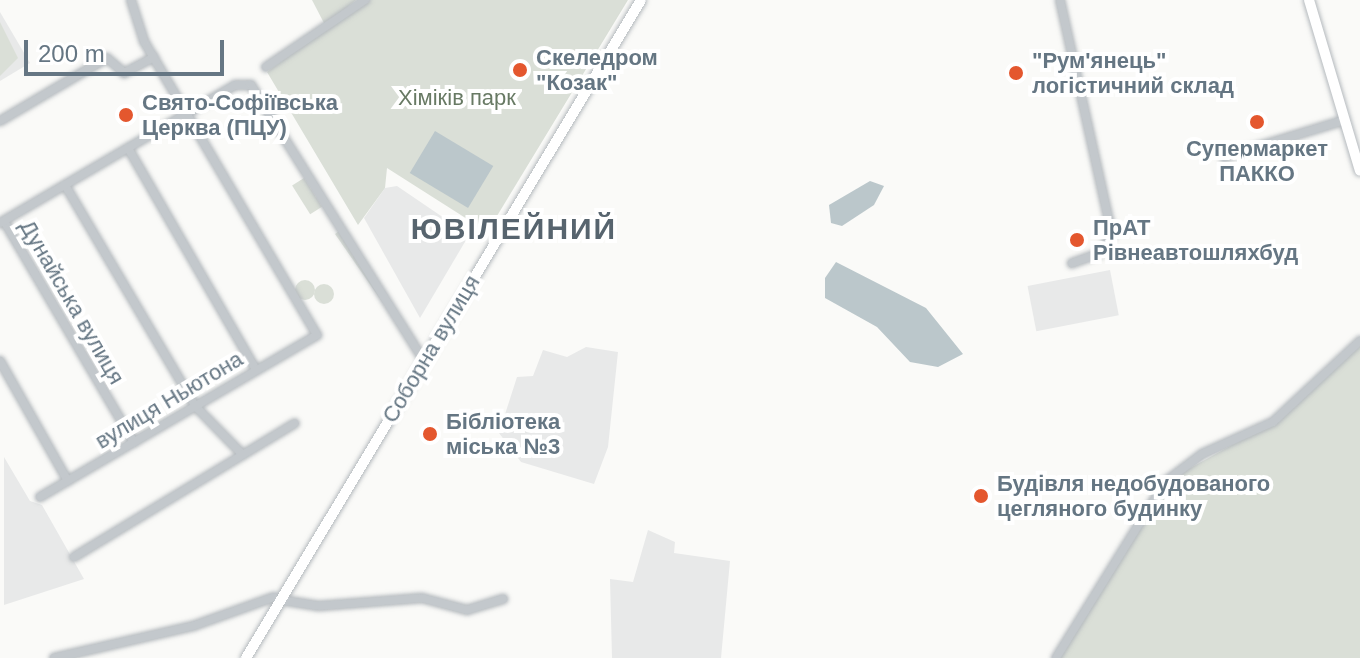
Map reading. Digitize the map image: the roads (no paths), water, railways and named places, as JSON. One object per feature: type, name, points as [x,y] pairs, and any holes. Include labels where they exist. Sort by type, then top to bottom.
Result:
[{"type":"main road","name":"Соборна вулиця","points":[[246,658],[278,598],[641,0]]},
{"type":"main road","points":[[1309,0],[1360,171]]},
{"type":"street","points":[[131,0],[154,57],[188,113]]},
{"type":"street","points":[[266,67],[365,0]]},
{"type":"street","points":[[1060,0],[1112,235],[1100,253],[1072,263]]},
{"type":"street","points":[[0,121],[107,58],[124,73],[154,57]]},
{"type":"street","points":[[2,222],[235,85],[251,85],[424,361]]},
{"type":"street","name":"вулиця Ньютона","points":[[40,497],[317,335],[188,113]]},
{"type":"street","points":[[1224,157],[1345,120]]},
{"type":"street","points":[[128,148],[256,370]]},
{"type":"street","points":[[65,185],[196,407],[243,455]]},
{"type":"street","name":"Дунайська вулиця","points":[[2,222],[134,443]]},
{"type":"street","points":[[1056,658],[1165,482],[1202,454],[1273,422],[1360,341]]},
{"type":"street","points":[[0,361],[68,481]]},
{"type":"street","points":[[74,557],[295,423]]},
{"type":"street","points":[[54,658],[193,626],[278,598],[319,606],[422,598],[467,610],[503,599]]},
{"type":"place","name":"Скеледром \"Козак\"","points":[[520,70]]},
{"type":"place","name":"\"Рум'янець\" логістичний склад","points":[[1016,73]]},
{"type":"place","name":"Свято-Софіївська Церква (ПЦУ)","points":[[126,115]]},
{"type":"place","name":"Супермаркет ПАККО","points":[[1257,122]]},
{"type":"place","name":"ПрАТ Рівнеавтошляхбуд","points":[[1077,240]]},
{"type":"place","name":"Бібліотека міська №3","points":[[430,434]]},
{"type":"place","name":"Будівля недобудованого цегляного будинку","points":[[981,496]]},
{"type":"district","name":"ЮВІЛЕЙНИЙ","points":[[514,229]]},
{"type":"park label","name":"Хіміків парк","points":[[457,98]]}]
